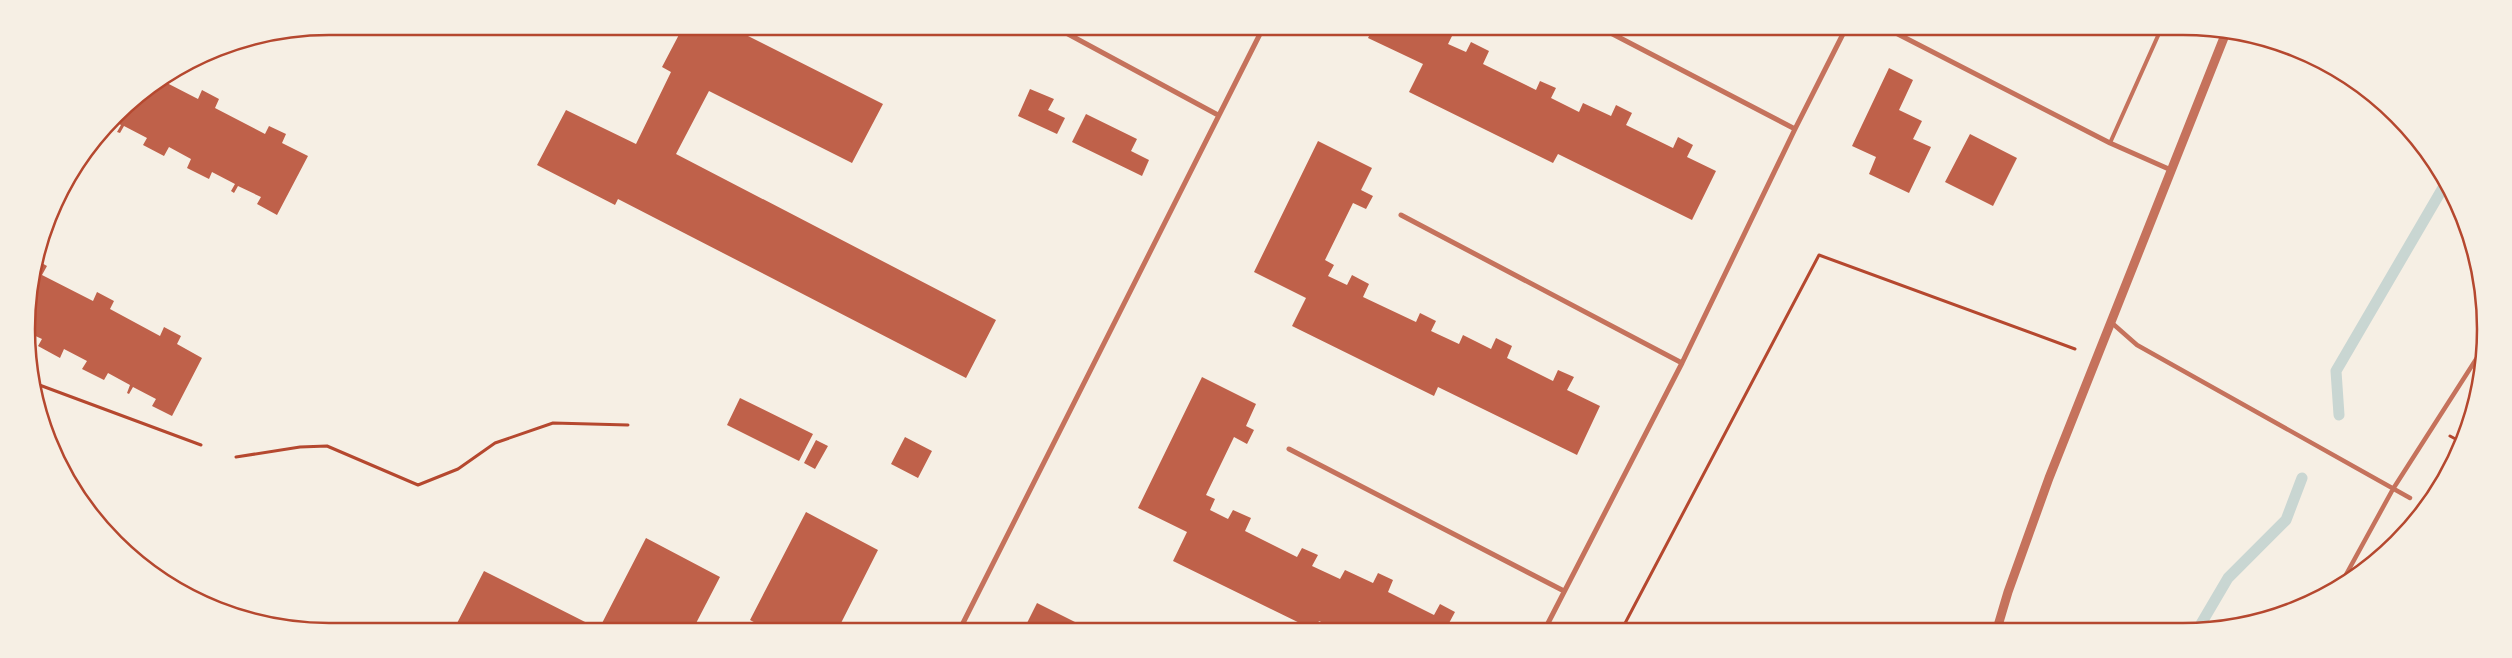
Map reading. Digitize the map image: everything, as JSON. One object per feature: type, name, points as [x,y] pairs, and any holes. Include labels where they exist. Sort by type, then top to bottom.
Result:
[{"type":"street","points":[[1070,35],[1218,115]]},
{"type":"street","points":[[963,623],[1259,35]]},
{"type":"street","points":[[1615,35],[1795,128]]},
{"type":"street","points":[[1548,623],[1682,363],[1795,128],[1842,35]]},
{"type":"street","points":[[1900,35],[2110,143],[2171,170]]},
{"type":"street","points":[[1999,623],[2046,486],[2224,38]]},
{"type":"street","points":[[1401,214],[1682,363]]},
{"type":"street","points":[[2111,322],[2137,345],[2410,498]]},
{"type":"street","points":[[2348,572],[2393,489],[2475,362]]},
{"type":"street","points":[[1288,449],[1564,591]]},
{"type":"lane","points":[[2110,143],[2158,35]]},
{"type":"path","points":[[1625,623],[1819,255],[2097,357]]},
{"type":"path","points":[[41,386],[201,445]]},
{"type":"path","points":[[236,456],[300,447],[327,446],[418,485],[458,469],[495,443],[553,423],[628,425]]},
{"type":"building","points":[[679,35],[746,35],[883,104],[852,163],[709,91],[676,154],[996,320],[966,378],[618,199],[615,205],[537,165],[566,110],[636,144],[671,72],[662,67]]},
{"type":"building","points":[[1370,35],[1452,35],[1448,44],[1466,52],[1471,42],[1489,51],[1483,64],[1536,90],[1540,81],[1556,88],[1551,98],[1579,112],[1583,103],[1611,116],[1616,105],[1632,113],[1626,125],[1673,148],[1678,137],[1693,145],[1687,157],[1716,171],[1692,220],[1558,154],[1553,163],[1409,92],[1423,64],[1368,38]]},
{"type":"building","points":[[1889,68],[1913,80],[1899,110],[1922,121],[1913,139],[1931,147],[1909,193],[1869,174],[1876,157],[1852,146]]},
{"type":"building","points":[[168,84],[198,99],[202,90],[219,99],[215,108],[265,134],[269,126],[286,134],[282,143],[308,156],[277,215],[257,204],[261,197],[238,186],[234,193],[231,191],[235,184],[212,172],[209,179],[187,168],[191,159],[169,147],[164,156],[143,145],[147,138],[124,126],[120,133],[117,132],[121,125],[119,124],[135,108]]},
{"type":"building","points":[[1030,89],[1054,99],[1048,110],[1065,118],[1057,134],[1018,116]]},
{"type":"building","points":[[1086,114],[1137,139],[1131,151],[1149,160],[1142,176],[1072,142]]},
{"type":"building","points":[[1970,134],[2017,158],[1993,206],[1945,182]]},
{"type":"building","points":[[1318,141],[1372,168],[1361,190],[1373,196],[1366,209],[1353,203],[1325,260],[1334,265],[1328,276],[1347,285],[1352,275],[1369,284],[1363,297],[1416,322],[1420,313],[1436,321],[1431,331],[1459,344],[1463,335],[1491,349],[1496,338],[1512,346],[1507,358],[1553,381],[1558,370],[1574,377],[1567,390],[1600,406],[1577,455],[1438,387],[1434,396],[1292,326],[1306,298],[1254,272]]},
{"type":"building","points":[[43,264],[47,266],[42,275],[93,301],[97,292],[114,301],[110,309],[160,336],[164,327],[181,336],[177,344],[202,358],[172,416],[152,406],[156,399],[133,387],[129,394],[127,393],[130,385],[108,373],[104,380],[82,369],[87,361],[64,349],[60,358],[38,346],[42,339],[35,336],[35,329],[38,291]]},
{"type":"building","points":[[1202,377],[1256,404],[1246,426],[1254,430],[1247,444],[1234,437],[1206,495],[1215,499],[1210,510],[1228,519],[1233,510],[1251,518],[1245,531],[1297,557],[1302,548],[1318,555],[1312,566],[1340,579],[1345,570],[1373,583],[1378,573],[1393,580],[1388,592],[1434,615],[1440,604],[1455,612],[1449,623],[1323,623],[1319,621],[1318,623],[1300,623],[1173,561],[1187,532],[1138,508]]},
{"type":"building","points":[[740,398],[813,434],[799,461],[727,425]]},
{"type":"building","points":[[905,437],[932,451],[918,478],[891,464]]},
{"type":"building","points":[[816,440],[828,446],[815,469],[804,463]]},
{"type":"building","points":[[806,512],[878,550],[841,623],[756,623],[750,620]]},
{"type":"building","points":[[646,538],[720,577],[696,623],[602,623]]},
{"type":"building","points":[[484,571],[587,623],[457,623]]},
{"type":"building","points":[[1037,603],[1077,623],[1027,623]]},
{"type":"waterway","points":[[2339,415],[2336,371],[2442,189]]},
{"type":"waterway","points":[[2202,622],[2228,578],[2286,520],[2302,478]]}]
